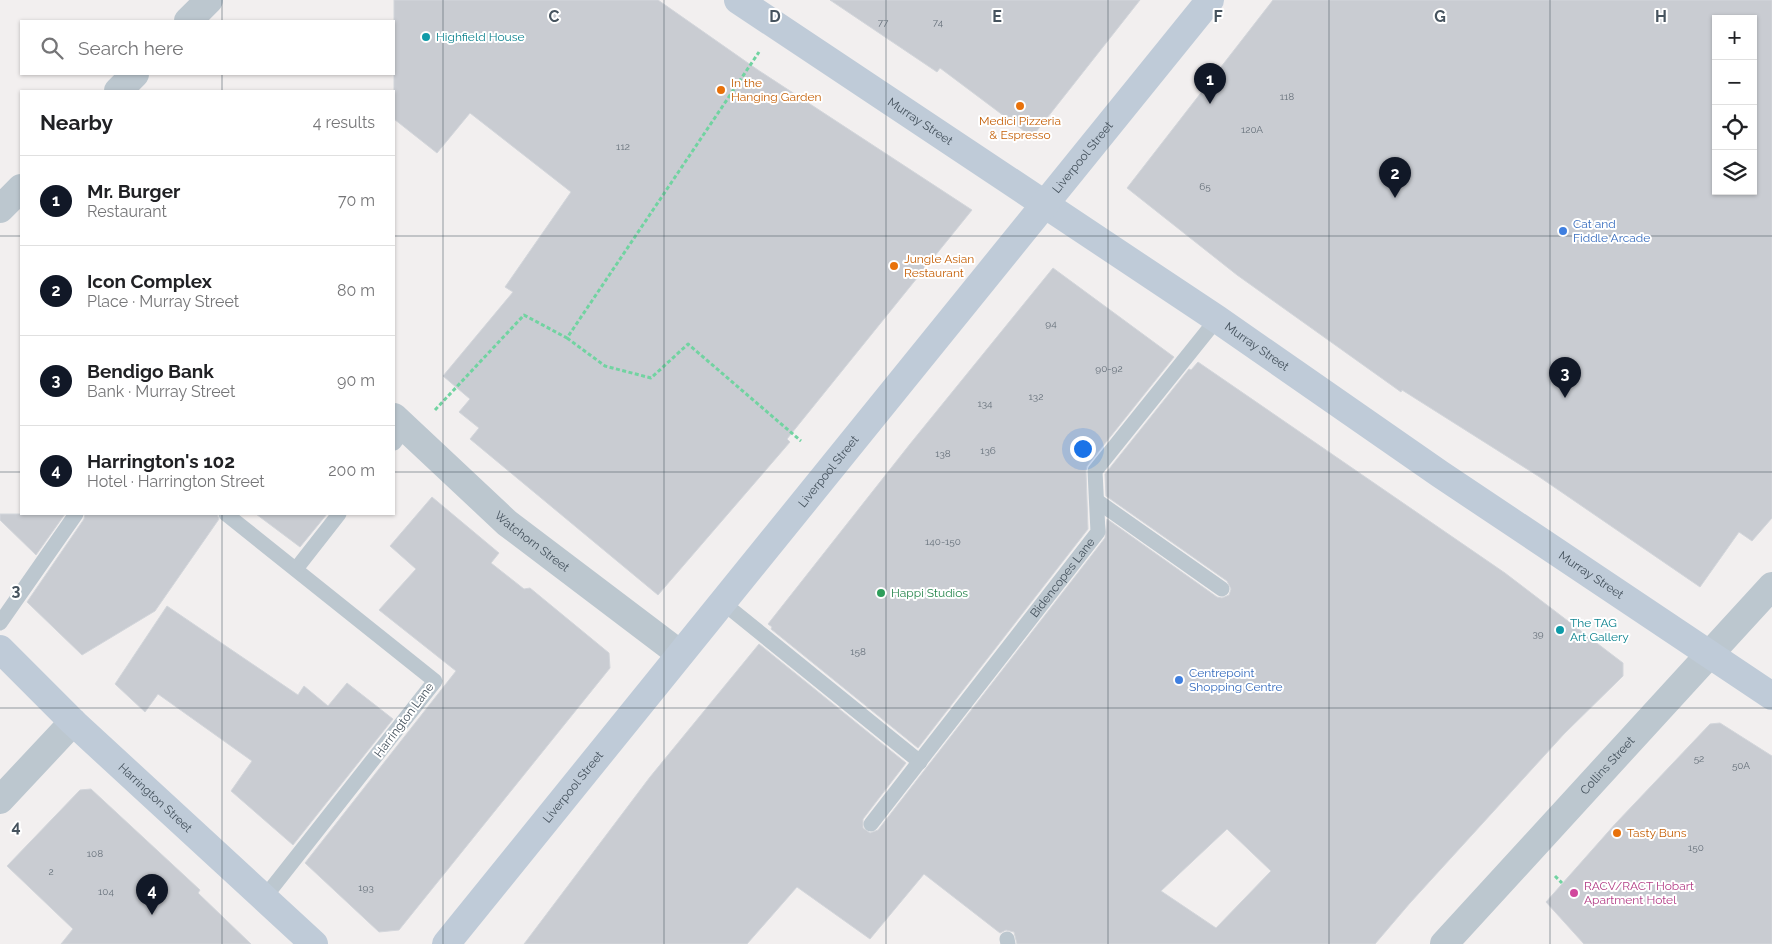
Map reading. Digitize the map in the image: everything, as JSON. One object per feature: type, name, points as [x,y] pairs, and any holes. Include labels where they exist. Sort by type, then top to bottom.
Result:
[{"type":"main road","name":"Murray Street","points":[[738,0],[1217,319],[1440,474],[1772,696]]},
{"type":"main road","name":"Liverpool Street","points":[[446,944],[1210,0]]},
{"type":"main road","name":"Harrington Street","points":[[0,649],[73,722],[314,944]]},
{"type":"street","points":[[189,20],[209,0]]},
{"type":"street","points":[[119,90],[134,75]]},
{"type":"street","points":[[0,209],[20,189]]},
{"type":"street","name":"Watchorn Street","points":[[398,429],[508,524],[680,654]]},
{"type":"street","name":"Collins Street","points":[[1444,944],[1772,586]]},
{"type":"street","points":[[0,800],[73,722]]},
{"type":"lane","name":"Bidencopes Lane","points":[[871,824],[1098,532],[1095,471],[1217,319]]},
{"type":"lane","points":[[1097,501],[1222,589]]},
{"type":"lane","points":[[0,623],[75,515]]},
{"type":"lane","name":"Harrington Lane","points":[[227,515],[435,681],[264,898]]},
{"type":"lane","points":[[296,569],[338,515]]},
{"type":"lane","points":[[722,602],[920,762]]},
{"type":"path","points":[[567,338],[776,26]]},
{"type":"path","points":[[434,411],[524,315],[567,338],[605,366],[651,378],[688,344],[801,441]]},
{"type":"path","points":[[1555,876],[1562,883]]},
{"type":"building","points":[[394,0],[658,0],[758,70],[972,210],[787,439],[790,442],[658,595],[470,439],[479,428],[459,412],[470,399],[443,376],[513,292],[505,287],[571,192],[470,113],[437,153],[395,120]]},
{"type":"building","points":[[830,0],[1140,0],[1032,137],[940,68],[937,72]]},
{"type":"building","points":[[1273,0],[1772,0],[1772,518],[1752,541],[1739,532],[1700,587],[1538,476],[1402,390],[1401,392],[1237,275],[1127,188]]},
{"type":"building","points":[[1053,268],[1174,357],[1087,466],[1088,529],[918,748],[771,629],[772,627],[768,624],[910,444]]},
{"type":"building","points":[[1198,362],[1505,573],[1623,663],[1623,676],[1564,734],[1375,944],[1017,944],[1014,932],[1006,930],[1000,933],[924,874],[870,939],[797,887],[747,944],[524,944],[650,777],[759,644],[906,763],[863,819],[863,828],[870,833],[878,830],[1105,538],[1107,519],[1217,597],[1222,598],[1229,595],[1231,589],[1227,581],[1106,496],[1105,474],[1189,369],[1191,370]],"holes":[[[1227,829],[1271,871],[1216,928],[1161,891]]]},
{"type":"building","points":[[432,497],[499,553],[491,563],[524,589],[530,588],[609,653],[610,668],[399,930],[379,932],[305,863],[456,671],[379,610],[416,569],[390,546]]},
{"type":"building","points":[[0,514],[64,515],[36,555],[0,520]]},
{"type":"building","points":[[85,515],[217,515],[219,519],[155,611],[82,655],[27,602],[84,519]]},
{"type":"building","points":[[257,515],[326,515],[300,547]]},
{"type":"building","points":[[167,606],[298,695],[304,686],[328,706],[347,683],[393,719],[293,845],[231,791],[252,761],[158,694],[145,712],[115,684]]},
{"type":"building","points":[[1720,723],[1772,756],[1772,944],[1584,944],[1546,902],[1616,823],[1710,724]]},
{"type":"building","points":[[91,789],[200,890],[198,893],[251,944],[61,944],[73,929],[7,866],[80,790]]},
{"type":"place","name":"Highfield House","points":[[426,37]]},
{"type":"place","name":"In the Hanging Garden","points":[[721,90]]},
{"type":"place","name":"Mr. Burger","points":[[1210,104]]},
{"type":"place","name":"Medici Pizzeria & Espresso","points":[[1020,106]]},
{"type":"place","name":"Icon Complex","points":[[1395,198]]},
{"type":"place","name":"Cat and Fiddle Arcade","points":[[1563,231]]},
{"type":"place","name":"Jungle Asian Restaurant","points":[[894,266]]},
{"type":"place","name":"Bendigo Bank","points":[[1565,398]]},
{"type":"place","name":"Happi Studios","points":[[881,593]]},
{"type":"place","name":"The TAG Art Gallery","points":[[1560,630]]},
{"type":"place","name":"Centrepoint Shopping Centre","points":[[1179,680]]},
{"type":"place","name":"Tasty Buns","points":[[1617,833]]},
{"type":"place","name":"RACV/RACT Hobart Apartment Hotel","points":[[1574,893]]},
{"type":"place","name":"Harrington's 102","points":[[152,915]]}]
